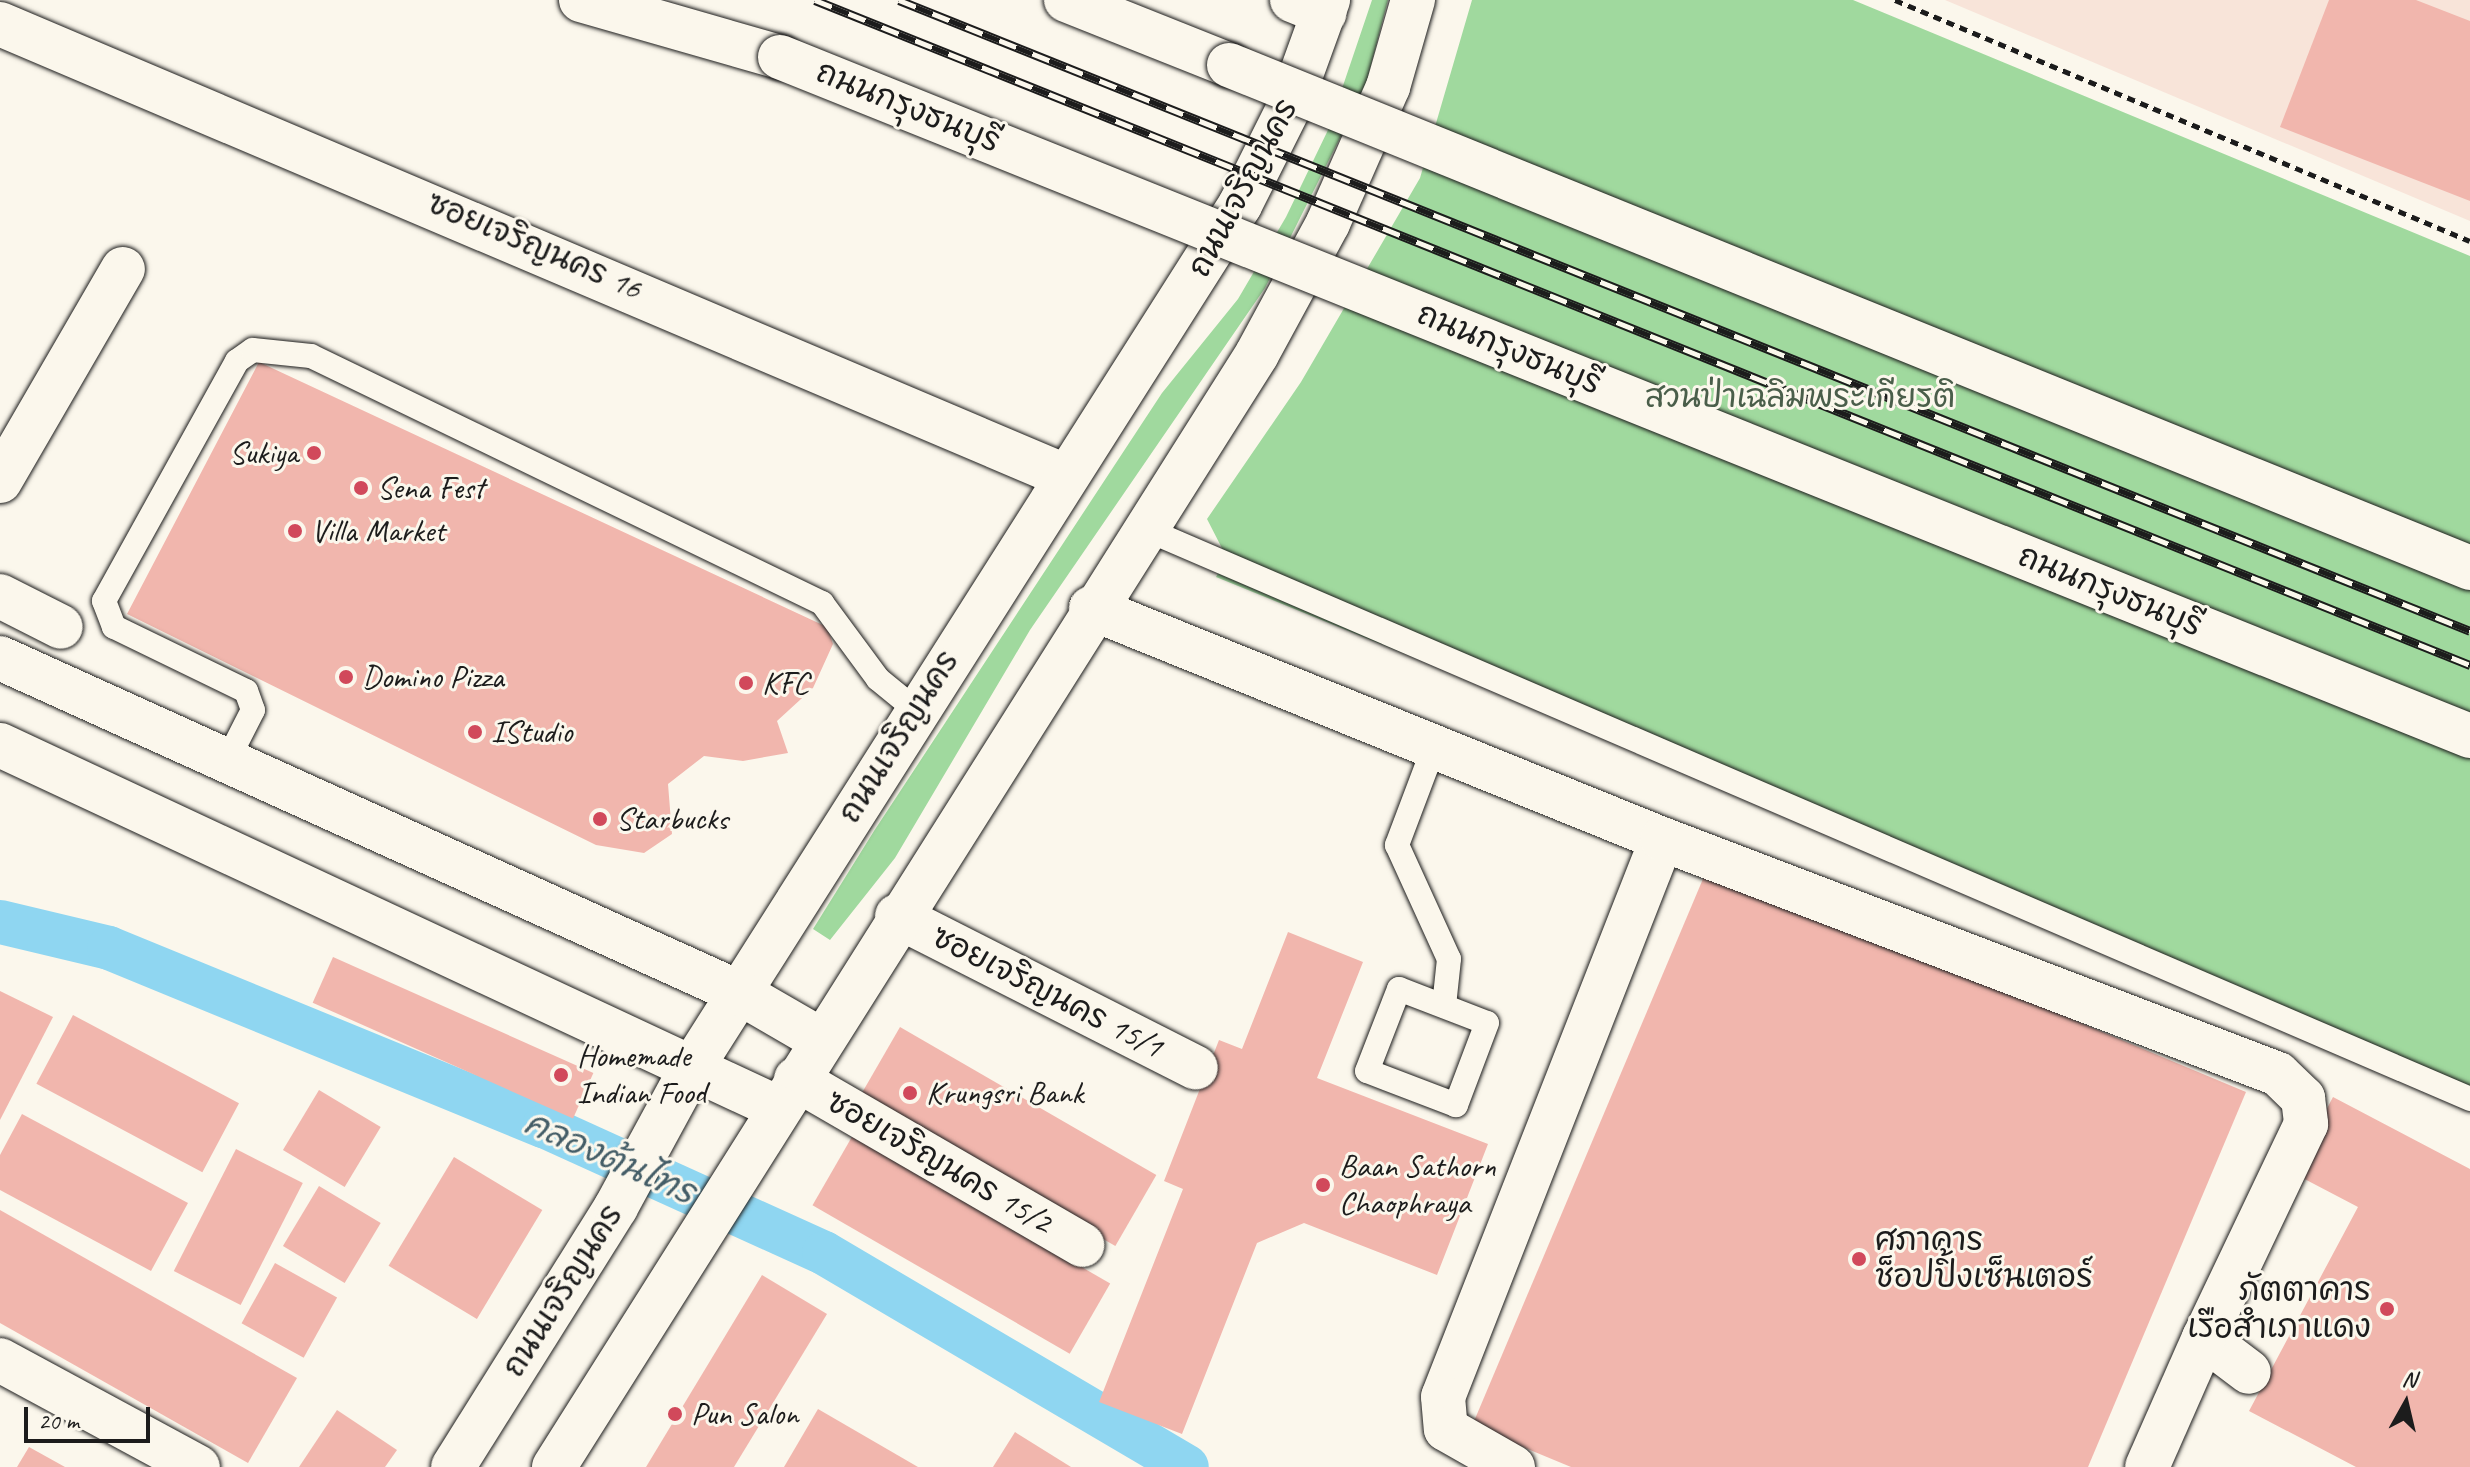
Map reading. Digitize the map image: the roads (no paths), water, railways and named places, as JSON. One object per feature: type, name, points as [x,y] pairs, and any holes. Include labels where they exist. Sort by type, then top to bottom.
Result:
[{"type":"main road","points":[[581,0],[780,57]]},
{"type":"main road","name":"ถนนกรุงธนบุรี","points":[[636,0],[2470,736]]},
{"type":"main road","points":[[1066,0],[2470,568]]},
{"type":"main road","points":[[1095,0],[1229,65]]},
{"type":"main road","points":[[554,1467],[695,1253],[787,1094],[897,916],[1091,608],[1257,354],[1328,223],[1388,87],[1413,0]]},
{"type":"main road","name":"ถนนเจริญนคร","points":[[453,1467],[616,1207],[691,1069],[916,710],[1240,205],[1315,4]]},
{"type":"main road","name":"ซอยเจริญนคร 16","points":[[0,24],[1065,476]]},
{"type":"main road","points":[[0,481],[123,269]]},
{"type":"main road","points":[[0,596],[61,627]]},
{"type":"main road","points":[[1091,608],[1662,839],[2278,1074],[2303,1098],[2306,1124],[2204,1338],[2147,1467]]},
{"type":"main road","points":[[0,658],[740,993],[821,1040]]},
{"type":"main road","name":"ซอยเจริญนคร 15/2","points":[[0,745],[691,1069],[787,1094],[1082,1245]]},
{"type":"main road","points":[[1513,1467],[1446,1429],[1443,1397],[1662,839]]},
{"type":"main road","name":"ซอยเจริญนคร 15/1","points":[[897,916],[1196,1068]]},
{"type":"main road","points":[[2204,1338],[2249,1372]]},
{"type":"main road","points":[[0,1360],[198,1467]]},
{"type":"lane","points":[[227,761],[253,710],[246,691],[114,627],[104,601],[237,361],[253,350],[311,356],[822,603],[878,679],[916,710]]},
{"type":"lane","points":[[1143,528],[2470,1099]]},
{"type":"lane","points":[[1434,747],[1397,845],[1449,959],[1444,1006]]},
{"type":"lane","points":[[1399,989],[1444,1006],[1487,1023],[1456,1105],[1367,1071],[1399,989]]},
{"type":"waterway","name":"คลองต้นไทร","points":[[0,922],[109,948],[544,1126],[824,1253],[1187,1467]]},
{"type":"railway","points":[[815,0],[2470,665]]},
{"type":"railway","points":[[899,0],[2470,631]]},
{"type":"place","name":"Sukiya","points":[[314,453]]},
{"type":"place","name":"Sena Fest","points":[[361,488]]},
{"type":"place","name":"Villa Market","points":[[295,531]]},
{"type":"place","name":"Domino Pizza","points":[[346,677]]},
{"type":"place","name":"KFC","points":[[746,683]]},
{"type":"place","name":"IStudio","points":[[475,732]]},
{"type":"place","name":"Starbucks","points":[[600,819]]},
{"type":"place","name":"Homemade Indian Food","points":[[561,1075]]},
{"type":"place","name":"Krungsri Bank","points":[[910,1093]]},
{"type":"place","name":"Baan Sathorn Chaophraya","points":[[1323,1185]]},
{"type":"place","name":"ศุภาคาร ช็อปปิ้งเซ็นเตอร์","points":[[1859,1259]]},
{"type":"place","name":"ภัตตาคาร เรือสำเภาแดง","points":[[2387,1309]]},
{"type":"place","name":"Pun Salon","points":[[675,1414]]},
{"type":"park label","name":"สวนป่าเฉลิมพระเกียรติ","points":[[1800,397]]}]
